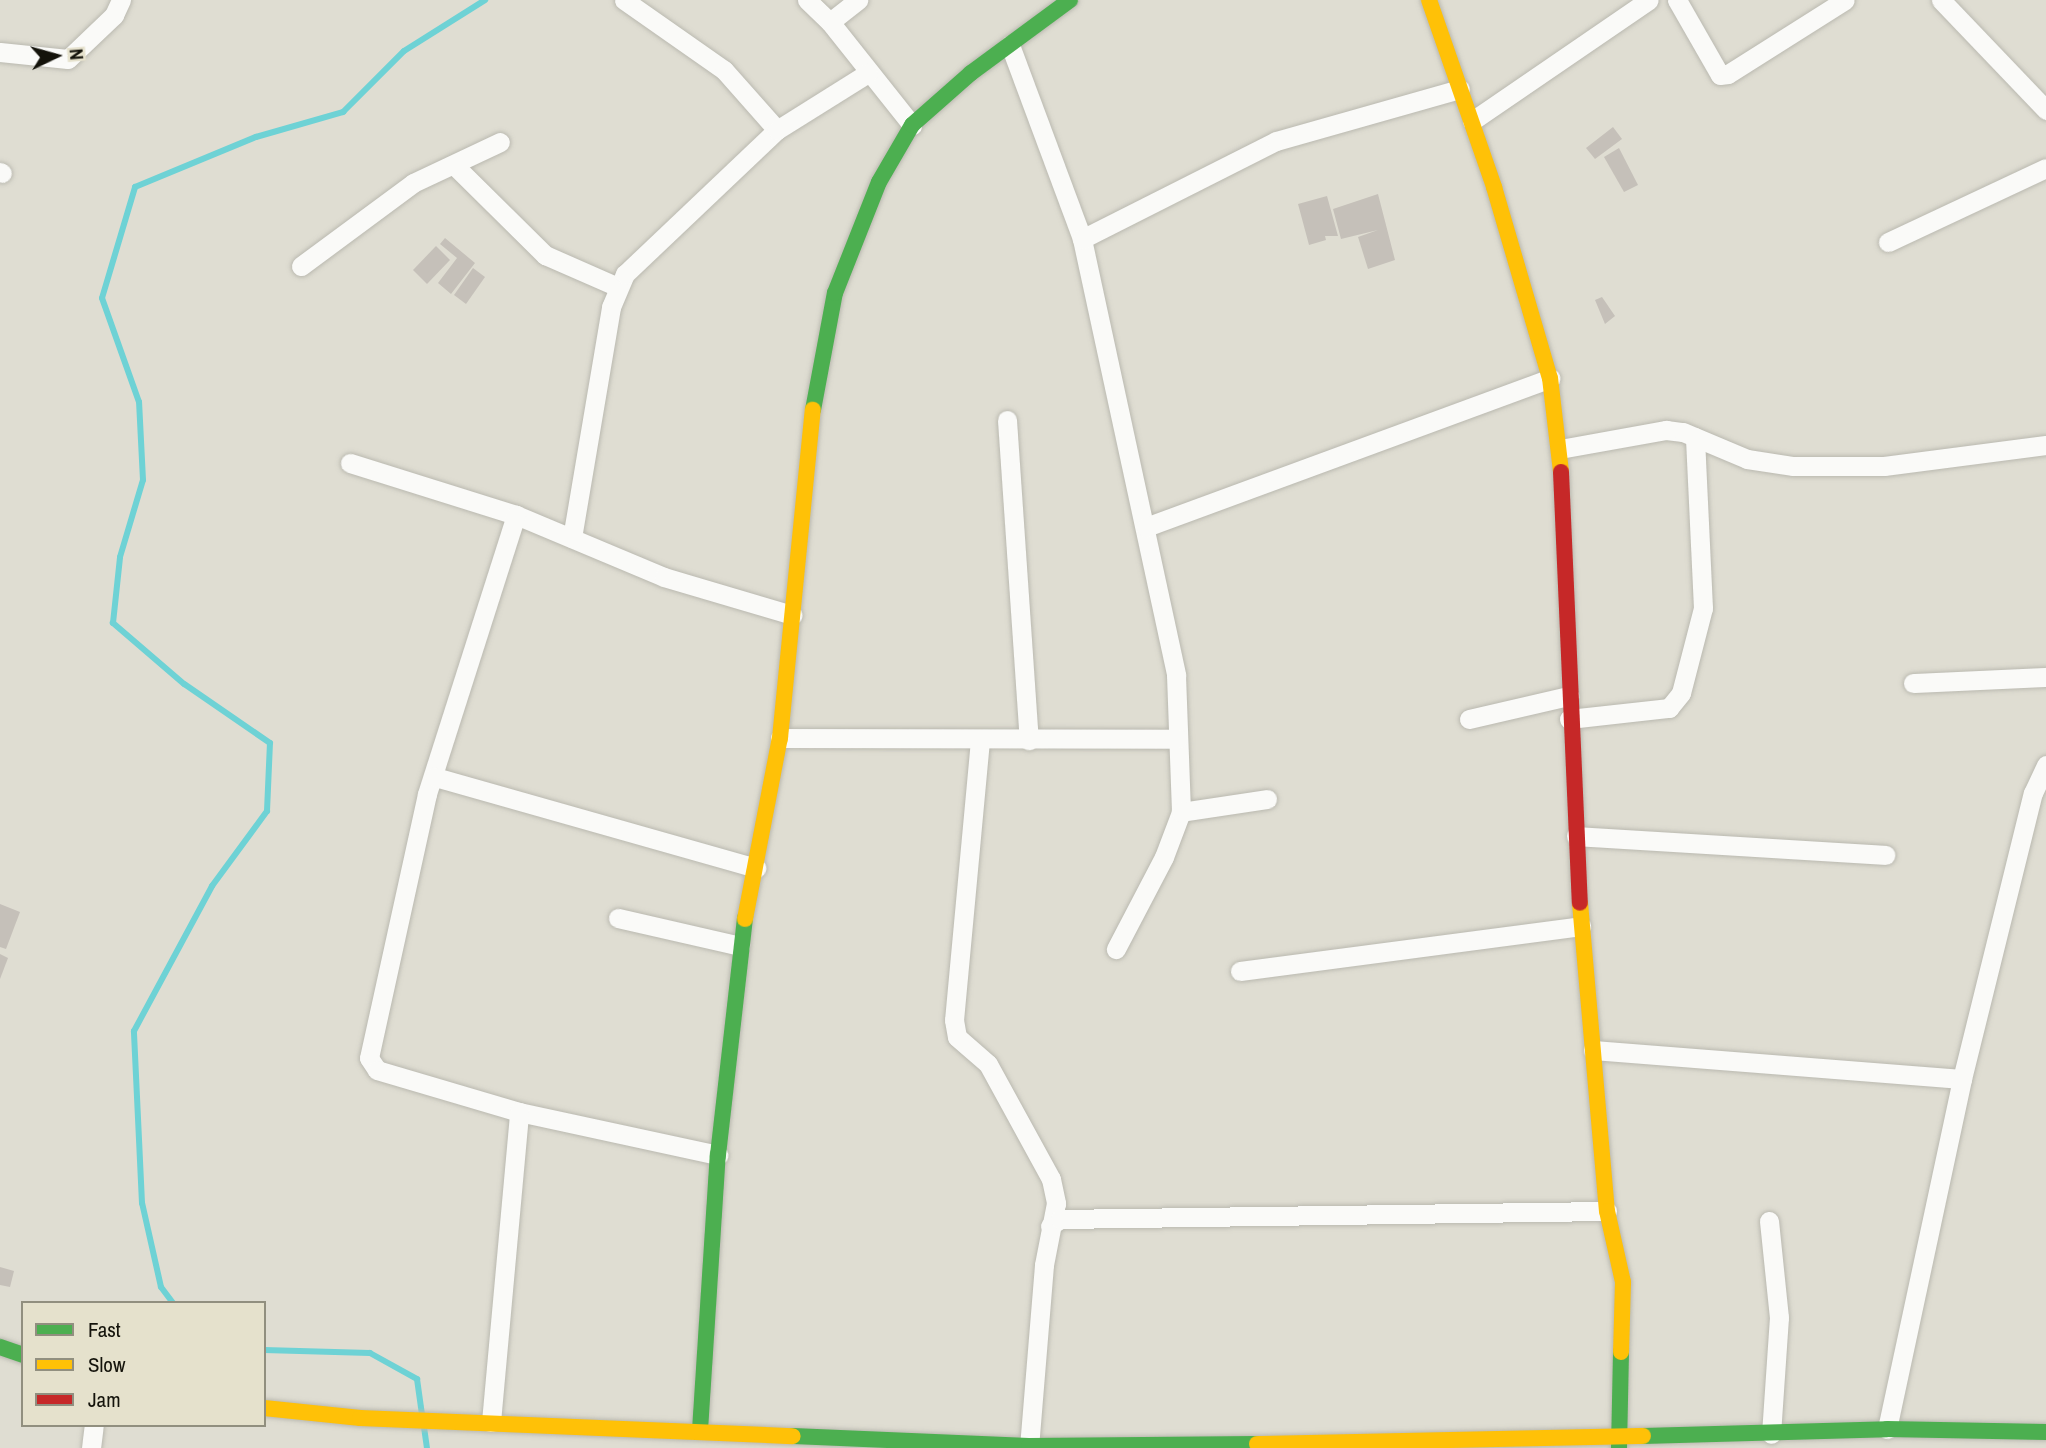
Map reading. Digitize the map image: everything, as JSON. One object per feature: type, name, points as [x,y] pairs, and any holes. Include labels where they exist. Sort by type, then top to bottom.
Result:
[{"type":"street","points":[[0,51],[68,59],[114,15],[121,0]]},
{"type":"street","points":[[624,0],[724,70],[777,130]]},
{"type":"street","points":[[807,0],[830,22],[868,73],[912,124]]},
{"type":"street","points":[[830,22],[858,0]]},
{"type":"street","points":[[700,1430],[718,1155],[740,946],[780,738],[812,416],[835,293],[879,182],[912,124],[1070,0]]},
{"type":"street","points":[[1429,0],[1472,121],[1550,378],[1560,449],[1569,719],[1581,926],[1607,1211],[1623,1282],[1619,1443]]},
{"type":"street","points":[[1472,121],[1649,0]]},
{"type":"street","points":[[1677,0],[1720,75],[1728,74],[1845,0]]},
{"type":"street","points":[[1941,0],[2043,100]]},
{"type":"street","points":[[1010,45],[1083,239],[1176,675],[1181,812],[1164,857],[1116,949]]},
{"type":"street","points":[[572,538],[611,307],[625,274],[777,130],[868,73]]},
{"type":"street","points":[[1083,239],[1276,141],[1460,89]]},
{"type":"street","points":[[301,265],[413,183],[454,166],[500,142]]},
{"type":"street","points":[[454,166],[545,255],[618,287]]},
{"type":"street","points":[[1888,242],[2046,168]]},
{"type":"street","points":[[1146,527],[1550,378]]},
{"type":"street","points":[[1007,420],[1029,740]]},
{"type":"street","points":[[1560,449],[1665,430],[1695,437],[1747,458],[1793,466],[1884,466],[2046,445]]},
{"type":"street","points":[[1569,719],[1669,708],[1681,693],[1703,608],[1695,437]]},
{"type":"street","points":[[349,463],[516,515],[664,576],[792,615]]},
{"type":"street","points":[[516,515],[435,777],[377,1004],[369,1058],[377,1070],[519,1112],[718,1155]]},
{"type":"street","points":[[1913,683],[2046,677]]},
{"type":"street","points":[[1469,719],[1569,696]]},
{"type":"street","points":[[780,738],[1178,738]]},
{"type":"street","points":[[980,740],[954,1020],[957,1037],[988,1064],[1051,1179],[1056,1203],[1050,1226],[1029,1446]]},
{"type":"street","points":[[1887,1429],[1962,1080],[2046,765]]},
{"type":"street","points":[[435,777],[756,868]]},
{"type":"street","points":[[1181,812],[1267,799]]},
{"type":"street","points":[[1576,836],[1885,855]]},
{"type":"street","points":[[618,918],[740,946]]},
{"type":"street","points":[[1240,971],[1581,926]]},
{"type":"street","points":[[1592,1050],[1962,1080]]},
{"type":"street","points":[[491,1422],[519,1112]]},
{"type":"street","points":[[1050,1226],[1060,1219],[1607,1211]]},
{"type":"street","points":[[1769,1221],[1779,1317],[1772,1434]]},
{"type":"street","points":[[0,1347],[21,1354]]},
{"type":"street","points":[[266,1408],[452,1421],[700,1430],[747,1441],[1029,1446],[1406,1446],[1619,1443],[1772,1434],[1823,1440],[1887,1429],[2046,1432]]},
{"type":"street","points":[[91,1448],[94,1427]]},
{"type":"building","points":[[1613,127],[1622,139],[1595,159],[1586,148]]},
{"type":"building","points":[[1619,148],[1638,185],[1624,192],[1604,157]]},
{"type":"building","points":[[1378,194],[1395,260],[1368,269],[1358,237],[1378,230],[1341,239],[1333,209]]},
{"type":"building","points":[[1327,196],[1338,236],[1325,236],[1326,240],[1309,245],[1298,204]]},
{"type":"building","points":[[445,238],[475,263],[451,294],[438,283],[457,258],[440,244]]},
{"type":"building","points":[[436,246],[450,260],[427,284],[413,270]]},
{"type":"building","points":[[473,268],[485,277],[466,304],[454,295]]},
{"type":"building","points":[[1602,297],[1615,316],[1605,324],[1595,300]]},
{"type":"building","points":[[0,904],[20,912],[6,949],[0,947]]},
{"type":"building","points":[[0,954],[8,958],[0,979]]},
{"type":"building","points":[[0,1267],[14,1271],[10,1287],[0,1285]]},
{"type":"waterway","points":[[172,1301],[161,1287],[142,1203],[134,1031],[212,886],[267,811],[270,743],[184,684],[113,623],[120,557],[143,480],[139,402],[102,298],[135,187],[256,137],[343,112],[404,51],[485,0]]},
{"type":"waterway","points":[[266,1350],[370,1353],[417,1379],[422,1413]]},
{"type":"waterway","points":[[424,1427],[427,1448]]},
{"type":"traffic: fast","points":[[813,410],[835,293],[879,182],[912,125],[971,73],[1070,0]]},
{"type":"traffic: fast","points":[[700,1430],[718,1155],[745,919]]},
{"type":"traffic: fast","points":[[0,1347],[21,1354]]},
{"type":"traffic: fast","points":[[1619,1448],[1621,1352]]},
{"type":"traffic: fast","points":[[1643,1436],[1887,1429],[2046,1432]]},
{"type":"traffic: fast","points":[[793,1436],[1029,1446],[1257,1444]]},
{"type":"traffic: slow","points":[[1429,0],[1494,187],[1550,378],[1561,472]]},
{"type":"traffic: slow","points":[[745,919],[780,738],[813,410]]},
{"type":"traffic: slow","points":[[1580,903],[1607,1211],[1623,1282],[1621,1352]]},
{"type":"traffic: slow","points":[[266,1408],[360,1418],[793,1436]]},
{"type":"traffic: slow","points":[[1257,1444],[1643,1436]]},
{"type":"traffic: jam","points":[[1561,472],[1580,903]]}]
